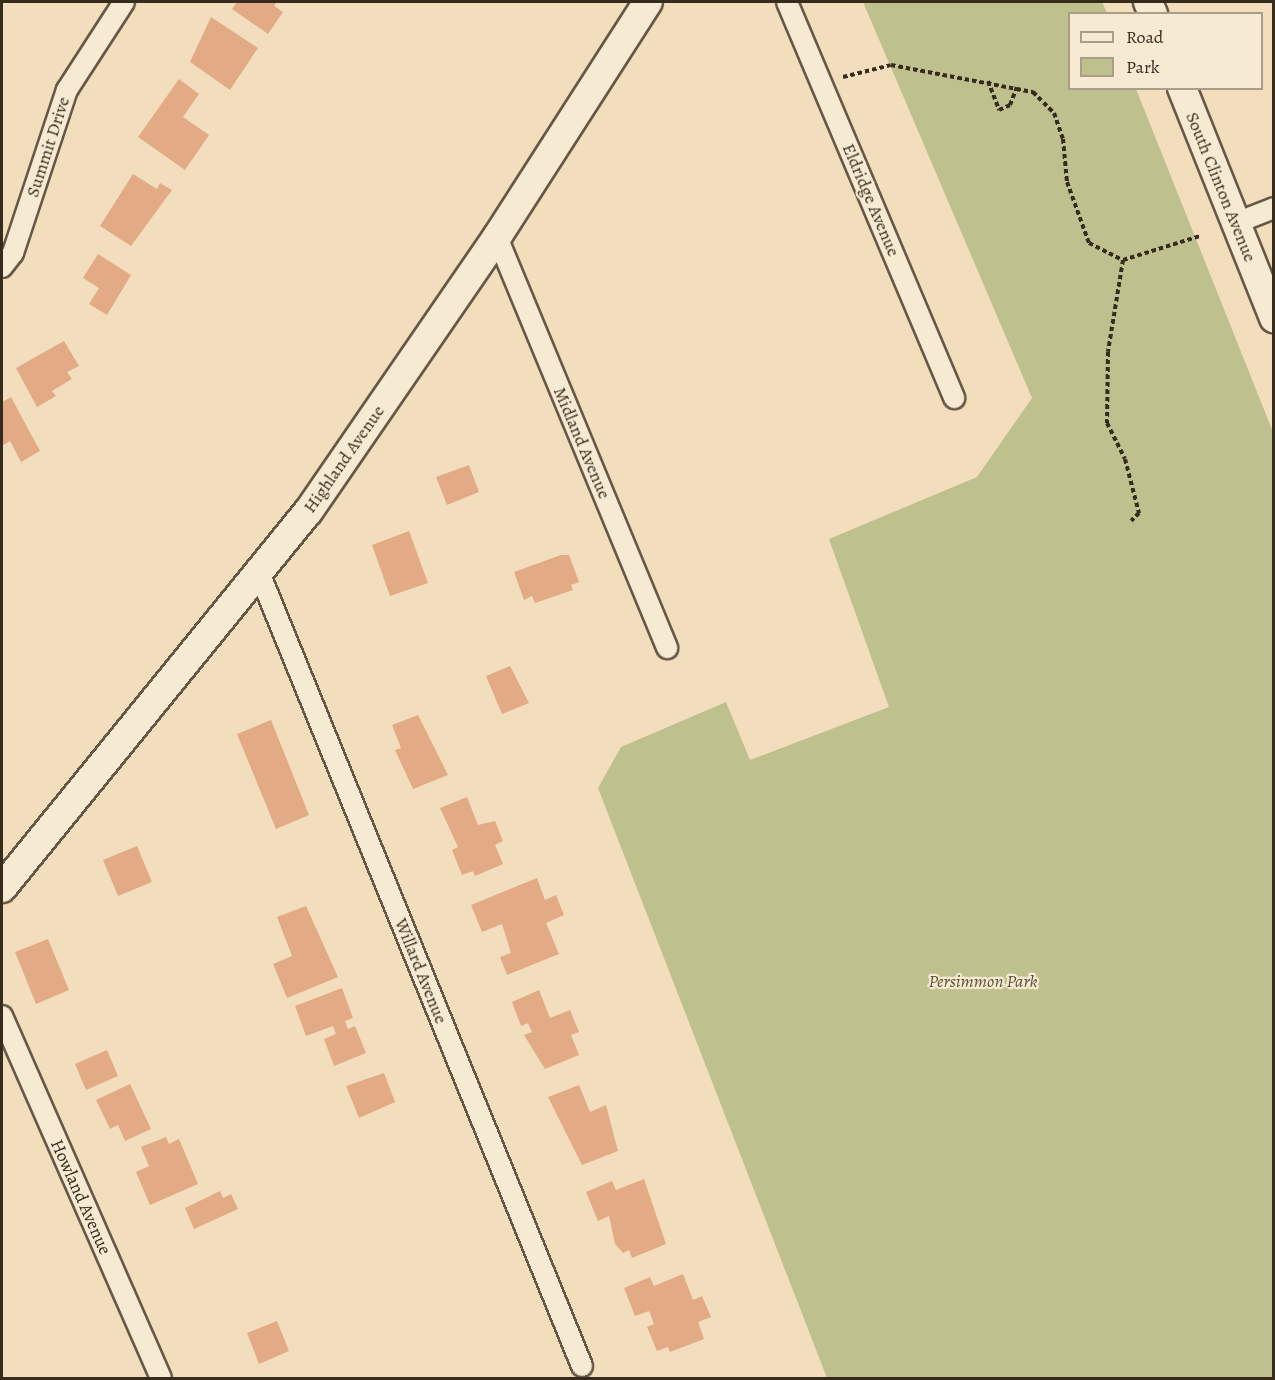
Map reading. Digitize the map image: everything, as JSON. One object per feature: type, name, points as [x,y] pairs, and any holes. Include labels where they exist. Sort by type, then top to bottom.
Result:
[{"type":"street","name":"Summit Drive","points":[[2,267],[13,253],[67,90],[124,2]]},
{"type":"street","name":"Highland Avenue","points":[[2,888],[260,575],[497,237],[648,2]]},
{"type":"street","name":"Eldridge Avenue","points":[[788,2],[954,398]]},
{"type":"street","name":"South Clinton Avenue","points":[[1183,90],[1274,318]]},
{"type":"street","points":[[1236,223],[1274,208]]},
{"type":"street","name":"Midland Avenue","points":[[497,237],[667,648]]},
{"type":"street","name":"Willard Avenue","points":[[260,575],[582,1366]]},
{"type":"street","name":"Howland Avenue","points":[[2,1016],[161,1378]]},
{"type":"path","points":[[822,85],[891,65],[988,81],[1033,92],[1054,113],[1063,139],[1067,182],[1089,243],[1123,260],[1200,236]]},
{"type":"path","points":[[988,81],[999,110],[1010,105],[1017,87]]},
{"type":"path","points":[[1123,260],[1108,352],[1107,423],[1125,459],[1139,513],[1131,520]]},
{"type":"green space","name":"Persimmon Park","points":[[863,2],[1102,2],[1107,12],[1068,12],[1068,90],[1136,90],[1273,432],[1273,1378],[827,1378],[598,788],[621,747],[726,702],[750,760],[889,707],[829,539],[977,477],[1032,398]]},
{"type":"building","points":[[237,2],[277,2],[274,6],[283,12],[268,34],[232,9]]},
{"type":"building","points":[[211,17],[258,48],[230,90],[190,62]]},
{"type":"building","points":[[179,79],[199,94],[183,117],[209,135],[185,170],[138,137]]},
{"type":"building","points":[[133,174],[157,189],[160,183],[172,190],[131,246],[100,226]]},
{"type":"building","points":[[98,254],[131,275],[107,315],[89,304],[99,288],[83,278]]},
{"type":"building","points":[[64,341],[79,366],[67,372],[72,379],[52,391],[56,396],[37,407],[16,368]]},
{"type":"building","points":[[11,397],[40,451],[21,462],[10,441],[2,446],[2,402]]},
{"type":"building","points":[[469,465],[479,492],[447,505],[436,477]]},
{"type":"building","points":[[409,531],[428,583],[390,596],[372,545]]},
{"type":"building","points":[[561,555],[569,555],[579,582],[571,585],[573,590],[535,603],[532,596],[524,600],[514,572]]},
{"type":"building","points":[[510,666],[529,703],[502,714],[486,676]]},
{"type":"building","points":[[418,715],[448,775],[413,789],[395,750],[401,748],[392,725]]},
{"type":"building","points":[[271,720],[309,815],[276,829],[237,734]]},
{"type":"building","points":[[467,797],[478,825],[495,821],[503,841],[495,845],[503,864],[475,876],[473,871],[462,875],[452,850],[458,847],[440,808]]},
{"type":"building","points":[[137,846],[152,882],[118,896],[103,860]]},
{"type":"building","points":[[537,878],[545,900],[556,895],[564,915],[546,923],[559,954],[507,975],[500,957],[511,953],[502,924],[482,932],[471,905]]},
{"type":"building","points":[[306,906],[338,977],[287,998],[273,964],[292,956],[277,917]]},
{"type":"building","points":[[48,939],[69,990],[36,1004],[15,952]]},
{"type":"building","points":[[342,988],[353,1018],[345,1021],[348,1029],[355,1026],[366,1053],[334,1066],[324,1039],[336,1034],[333,1026],[306,1036],[295,1006]]},
{"type":"building","points":[[539,990],[550,1018],[570,1010],[579,1032],[571,1035],[579,1055],[545,1069],[524,1035],[532,1032],[528,1023],[521,1026],[512,1002]]},
{"type":"building","points":[[107,1050],[118,1076],[86,1090],[75,1064]]},
{"type":"building","points":[[384,1073],[395,1102],[359,1118],[346,1086]]},
{"type":"building","points":[[130,1084],[151,1129],[125,1141],[118,1125],[110,1129],[96,1100]]},
{"type":"building","points":[[579,1085],[590,1112],[606,1105],[618,1151],[582,1165],[548,1097]]},
{"type":"building","points":[[166,1137],[169,1144],[179,1139],[198,1184],[150,1205],[136,1172],[149,1166],[141,1147]]},
{"type":"building","points":[[644,1179],[666,1244],[632,1258],[629,1250],[623,1253],[615,1244],[609,1216],[598,1221],[586,1192],[612,1181],[616,1190]]},
{"type":"building","points":[[220,1191],[223,1198],[231,1194],[238,1209],[194,1229],[185,1208]]},
{"type":"building","points":[[683,1274],[693,1300],[702,1296],[711,1317],[698,1322],[704,1339],[670,1352],[668,1347],[657,1351],[647,1327],[654,1324],[649,1311],[635,1316],[624,1288],[650,1277],[654,1286]]},
{"type":"building","points":[[277,1321],[289,1351],[259,1364],[247,1333]]}]
